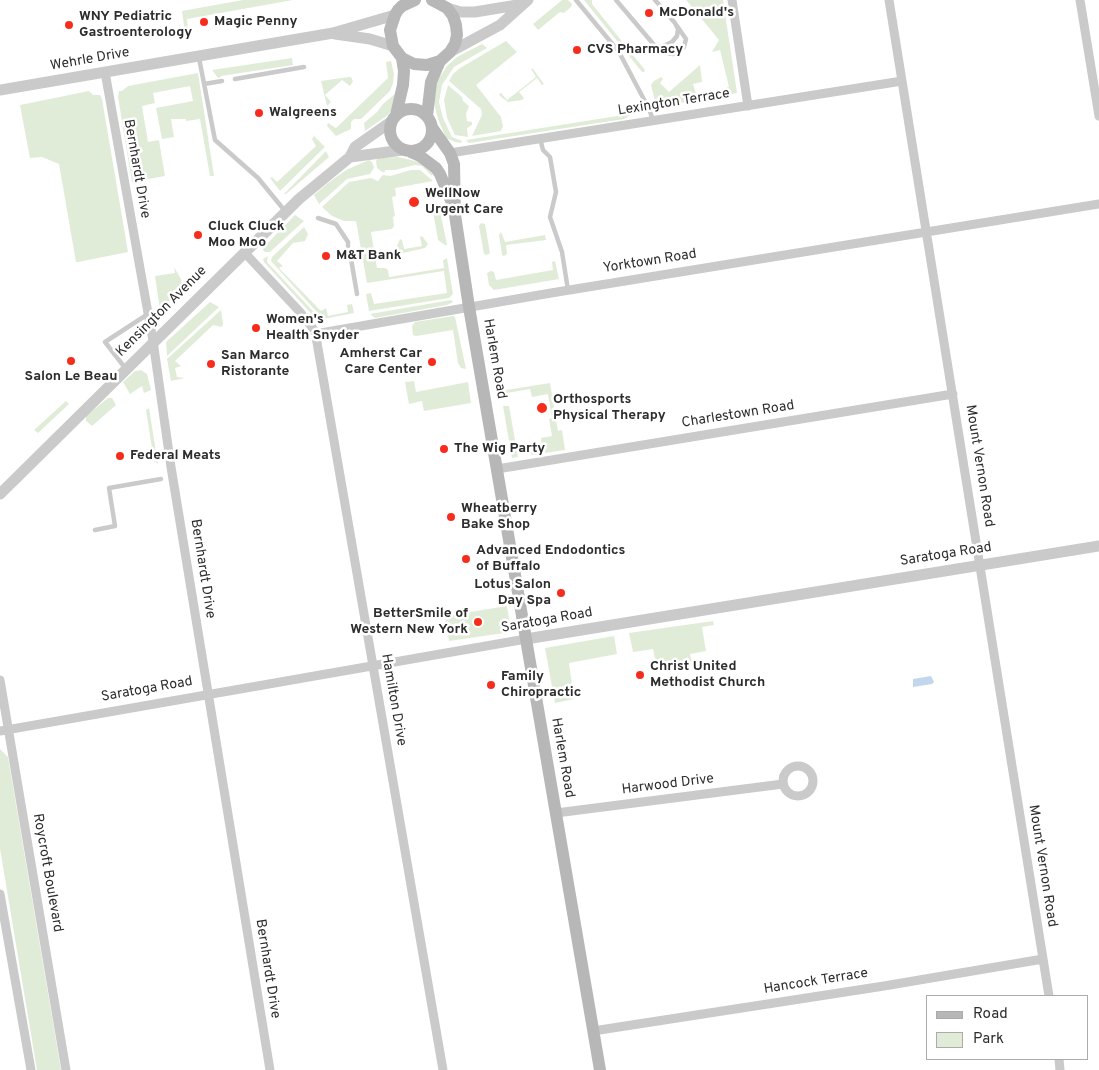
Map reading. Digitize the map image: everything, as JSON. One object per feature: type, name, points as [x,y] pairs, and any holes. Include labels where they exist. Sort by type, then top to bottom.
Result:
[{"type":"main road","points":[[416,0],[401,7],[390,30],[393,46],[402,58],[414,64],[427,65],[440,61]]},
{"type":"main road","points":[[402,58],[404,85],[390,128],[393,141],[397,147],[407,151],[418,151],[429,142],[433,129],[427,116],[431,82],[440,61],[450,52],[455,44],[457,35],[453,16],[439,3]]},
{"type":"main road","points":[[394,118],[408,109],[415,109],[427,116]]},
{"type":"main road","name":"Harlem Road","points":[[433,129],[450,153],[454,171],[455,215],[469,306],[600,1070]]},
{"type":"main road","name":"Harlem Road","points":[[407,151],[425,159],[440,174],[455,215]]},
{"type":"street","points":[[732,0],[748,106]]},
{"type":"street","name":"Mount Vernon Road","points":[[890,0],[1049,995]]},
{"type":"street","points":[[1080,0],[1099,116]]},
{"type":"street","points":[[439,3],[461,12],[475,12],[525,2]]},
{"type":"street","points":[[450,52],[500,25],[525,2]]},
{"type":"street","name":"Wehrle Drive","points":[[0,90],[333,34],[401,7]]},
{"type":"street","name":"Wehrle Drive","points":[[333,34],[376,40],[393,46]]},
{"type":"street","name":"Bernhardt Drive","points":[[105,72],[153,341],[171,468],[270,1070]]},
{"type":"street","name":"Lexington Terrace","points":[[450,153],[902,81]]},
{"type":"street","name":"Kensington Avenue","points":[[0,494],[285,211],[350,157],[355,147],[394,118]]},
{"type":"street","points":[[350,157],[407,151]]},
{"type":"street","name":"Yorktown Road","points":[[315,334],[469,306],[1099,204]]},
{"type":"street","points":[[244,252],[313,328],[315,334]]},
{"type":"street","name":"Hamilton Drive","points":[[315,334],[443,1070]]},
{"type":"street","name":"Charlestown Road","points":[[497,469],[953,394]]},
{"type":"street","name":"Saratoga Road","points":[[4,730],[526,640],[1099,546]]},
{"type":"street","name":"Roycroft Boulevard","points":[[0,680],[4,730],[66,1070]]},
{"type":"street","name":"Harwood Drive","points":[[556,813],[783,784]]},
{"type":"street","points":[[0,894],[31,1070]]},
{"type":"street","name":"Hancock Terrace","points":[[594,1031],[1043,959]]},
{"type":"lane","points":[[576,0],[619,52],[649,109],[652,120]]},
{"type":"lane","points":[[616,0],[660,52],[673,54],[684,47],[686,39],[655,0]]},
{"type":"lane","points":[[655,46],[661,47],[672,42],[677,36],[678,29],[675,23]]},
{"type":"lane","points":[[199,56],[215,140],[258,178],[285,211]]},
{"type":"lane","points":[[235,79],[304,67]]},
{"type":"lane","points":[[204,84],[222,81]]},
{"type":"lane","points":[[540,138],[543,150],[550,157],[556,192],[550,217],[562,252],[568,290]]},
{"type":"lane","points":[[318,218],[336,224],[348,242],[348,246]]},
{"type":"lane","points":[[350,253],[357,294]]},
{"type":"lane","points":[[126,369],[105,342],[148,314]]},
{"type":"lane","points":[[95,530],[115,526],[109,488],[161,479]]},
{"type":"green space","points":[[243,0],[293,0],[187,19],[188,31],[185,33],[182,11]]},
{"type":"green space","points":[[562,0],[568,0],[572,4],[571,7],[564,13],[560,12],[538,30],[533,24]]},
{"type":"green space","points":[[584,0],[592,0],[592,4],[645,70],[644,72],[642,72]]},
{"type":"green space","points":[[686,0],[723,0],[737,93],[720,96],[720,90],[729,87],[720,50],[712,52],[719,40]]},
{"type":"green space","points":[[506,41],[517,52],[476,85],[501,117],[503,126],[501,131],[472,136],[482,115],[481,109],[449,81],[460,68]]},
{"type":"green space","points":[[482,44],[487,48],[454,67],[442,85],[439,102],[443,118],[452,137],[462,141],[461,143],[455,142],[446,138],[438,119],[434,103],[436,83],[447,66],[457,57]]},
{"type":"green space","points":[[292,58],[293,65],[218,78],[212,70]]},
{"type":"green space","points":[[391,61],[394,74],[390,91],[361,119],[354,119],[351,122],[351,129],[336,136],[327,126],[328,123],[336,128],[388,78],[386,62]]},
{"type":"green space","points":[[700,65],[702,82],[693,84],[696,94],[706,94],[705,99],[661,106],[656,105],[651,85],[654,81],[661,77],[663,79],[660,83],[669,92]]},
{"type":"green space","points":[[531,69],[533,69],[544,84],[542,85],[537,78],[519,92],[524,98],[522,100],[508,102],[500,96],[499,94],[501,93],[507,100],[536,77]]},
{"type":"green space","points":[[198,73],[214,176],[210,176],[200,119],[186,121],[186,119],[171,119],[174,137],[162,139],[156,108],[193,101],[190,86],[153,93],[155,103],[142,106],[148,142],[159,140],[165,176],[132,182],[118,97],[119,91],[128,86]]},
{"type":"green space","points":[[351,77],[353,81],[350,86],[342,80],[325,95],[331,102],[327,106],[321,81]]},
{"type":"green space","points":[[448,85],[469,106],[466,114],[467,121],[472,122],[472,125],[467,128],[468,137],[455,135],[447,118],[444,100]]},
{"type":"green space","points":[[89,91],[93,95],[100,95],[102,99],[128,252],[76,262],[59,164],[42,157],[30,158],[20,105]]},
{"type":"green space","points":[[396,93],[392,110],[388,115],[365,131],[364,123]]},
{"type":"green space","points":[[630,114],[624,119],[469,143],[466,140]]},
{"type":"green space","points":[[314,136],[325,147],[280,191],[270,178],[272,177],[277,182],[316,146],[312,139]]},
{"type":"green space","points":[[326,151],[329,157],[284,194]]},
{"type":"green space","points":[[398,157],[419,162],[433,172],[432,176],[422,166],[415,165],[395,170],[385,170],[385,172],[377,168],[376,161],[378,158]]},
{"type":"green space","points":[[369,160],[374,168],[370,174],[347,179],[319,204],[314,195],[346,170]]},
{"type":"green space","points":[[411,170],[420,170],[433,181],[395,188],[396,196],[392,197],[395,216],[393,217],[394,226],[392,229],[371,232],[377,268],[388,270],[389,277],[444,268],[443,260],[447,258],[453,294],[449,298],[369,311],[366,294],[371,293],[374,304],[447,293],[444,271],[367,283],[356,221],[344,221],[332,216],[322,207],[349,182],[371,178],[378,181],[383,175],[390,176]]},
{"type":"green space","points":[[440,211],[447,245],[438,240],[433,212]]},
{"type":"green space","points":[[295,215],[304,221],[270,252],[265,252],[263,250],[264,247]]},
{"type":"green space","points":[[481,223],[485,224],[490,253],[487,255],[484,254],[479,226]]},
{"type":"green space","points":[[304,227],[308,234],[305,241],[293,243],[277,261],[283,266],[279,268],[321,311],[326,308],[328,316],[348,312],[347,305],[352,304],[354,313],[323,319],[271,261],[272,257]]},
{"type":"green space","points":[[501,232],[505,242],[545,235],[546,240],[506,245],[507,254],[504,256],[502,255],[499,235]]},
{"type":"green space","points":[[422,236],[428,244],[425,248],[403,253],[399,251],[397,246],[400,239],[404,249],[422,246],[420,237]]},
{"type":"green space","points":[[268,256],[267,262],[323,322],[317,320],[264,262],[263,259]]},
{"type":"green space","points":[[555,261],[559,279],[494,290],[489,285],[487,273],[491,271],[494,272],[496,280],[553,270],[552,262]]},
{"type":"green space","points":[[174,267],[181,279],[183,289],[160,310],[155,276],[175,273]]},
{"type":"green space","points":[[451,300],[453,302],[447,305],[375,318],[370,314]]},
{"type":"green space","points":[[210,302],[219,307],[167,356],[166,342]]},
{"type":"green space","points":[[221,310],[222,327],[213,325],[175,361],[181,366],[175,368],[177,377],[185,378],[171,381],[167,359]]},
{"type":"green space","points":[[455,317],[466,369],[461,368],[458,363],[453,330],[413,335],[412,326],[415,322]]},
{"type":"green space","points":[[141,370],[147,374],[151,390],[144,393],[142,386],[130,394],[123,382],[135,371]]},
{"type":"green space","points":[[414,381],[416,392],[468,382],[471,403],[424,411],[422,401],[409,404],[405,382]]},
{"type":"green space","points":[[550,383],[558,431],[562,430],[565,450],[531,455],[531,448],[542,446],[541,438],[552,436],[549,419],[552,418],[548,394],[532,397],[530,389],[501,394],[500,391]]},
{"type":"green space","points":[[108,398],[112,398],[116,405],[92,426],[86,421],[86,416]]},
{"type":"green space","points":[[66,401],[69,404],[38,433],[34,430]]},
{"type":"green space","points":[[503,406],[509,406],[518,457],[512,458]]},
{"type":"green space","points":[[149,408],[158,464],[154,461],[146,410]]},
{"type":"green space","points":[[507,606],[511,632],[449,641],[445,616]]},
{"type":"green space","points":[[713,621],[714,625],[702,627],[706,651],[690,654],[692,663],[657,669],[653,649],[633,652],[629,633]]},
{"type":"green space","points":[[614,636],[617,654],[569,663],[574,699],[555,703],[545,648]]},
{"type":"green space","points":[[0,749],[8,757],[61,1070],[37,1070],[0,849]]},
{"type":"water","points":[[931,676],[934,682],[932,684],[913,687],[913,679]]},
{"type":"place","name":"McDonald's","points":[[649,13]]},
{"type":"place","name":"Magic Penny","points":[[204,22]]},
{"type":"place","name":"WNY Pediatric Gastroenterology","points":[[69,25]]},
{"type":"place","name":"CVS Pharmacy","points":[[577,50]]},
{"type":"place","name":"Walgreens","points":[[259,113]]},
{"type":"place","name":"WellNow Urgent Care","points":[[414,202]]},
{"type":"place","name":"Cluck Cluck Moo Moo","points":[[198,235]]},
{"type":"place","name":"M&T Bank","points":[[326,256]]},
{"type":"place","name":"Women's Health Snyder","points":[[256,328]]},
{"type":"place","name":"Salon Le Beau","points":[[71,361]]},
{"type":"place","name":"Amherst Car Care Center","points":[[432,362]]},
{"type":"place","name":"San Marco Ristorante","points":[[211,364]]},
{"type":"place","name":"Orthosports Physical Therapy","points":[[542,408]]},
{"type":"place","name":"The Wig Party","points":[[444,449]]},
{"type":"place","name":"Federal Meats","points":[[120,456]]},
{"type":"place","name":"Wheatberry Bake Shop","points":[[451,517]]},
{"type":"place","name":"Advanced Endodontics of Buffalo","points":[[466,559]]},
{"type":"place","name":"Lotus Salon Day Spa","points":[[561,593]]},
{"type":"place","name":"BetterSmile of Western New York","points":[[478,622]]},
{"type":"place","name":"Christ United Methodist Church","points":[[640,675]]},
{"type":"place","name":"Family Chiropractic","points":[[491,685]]}]
